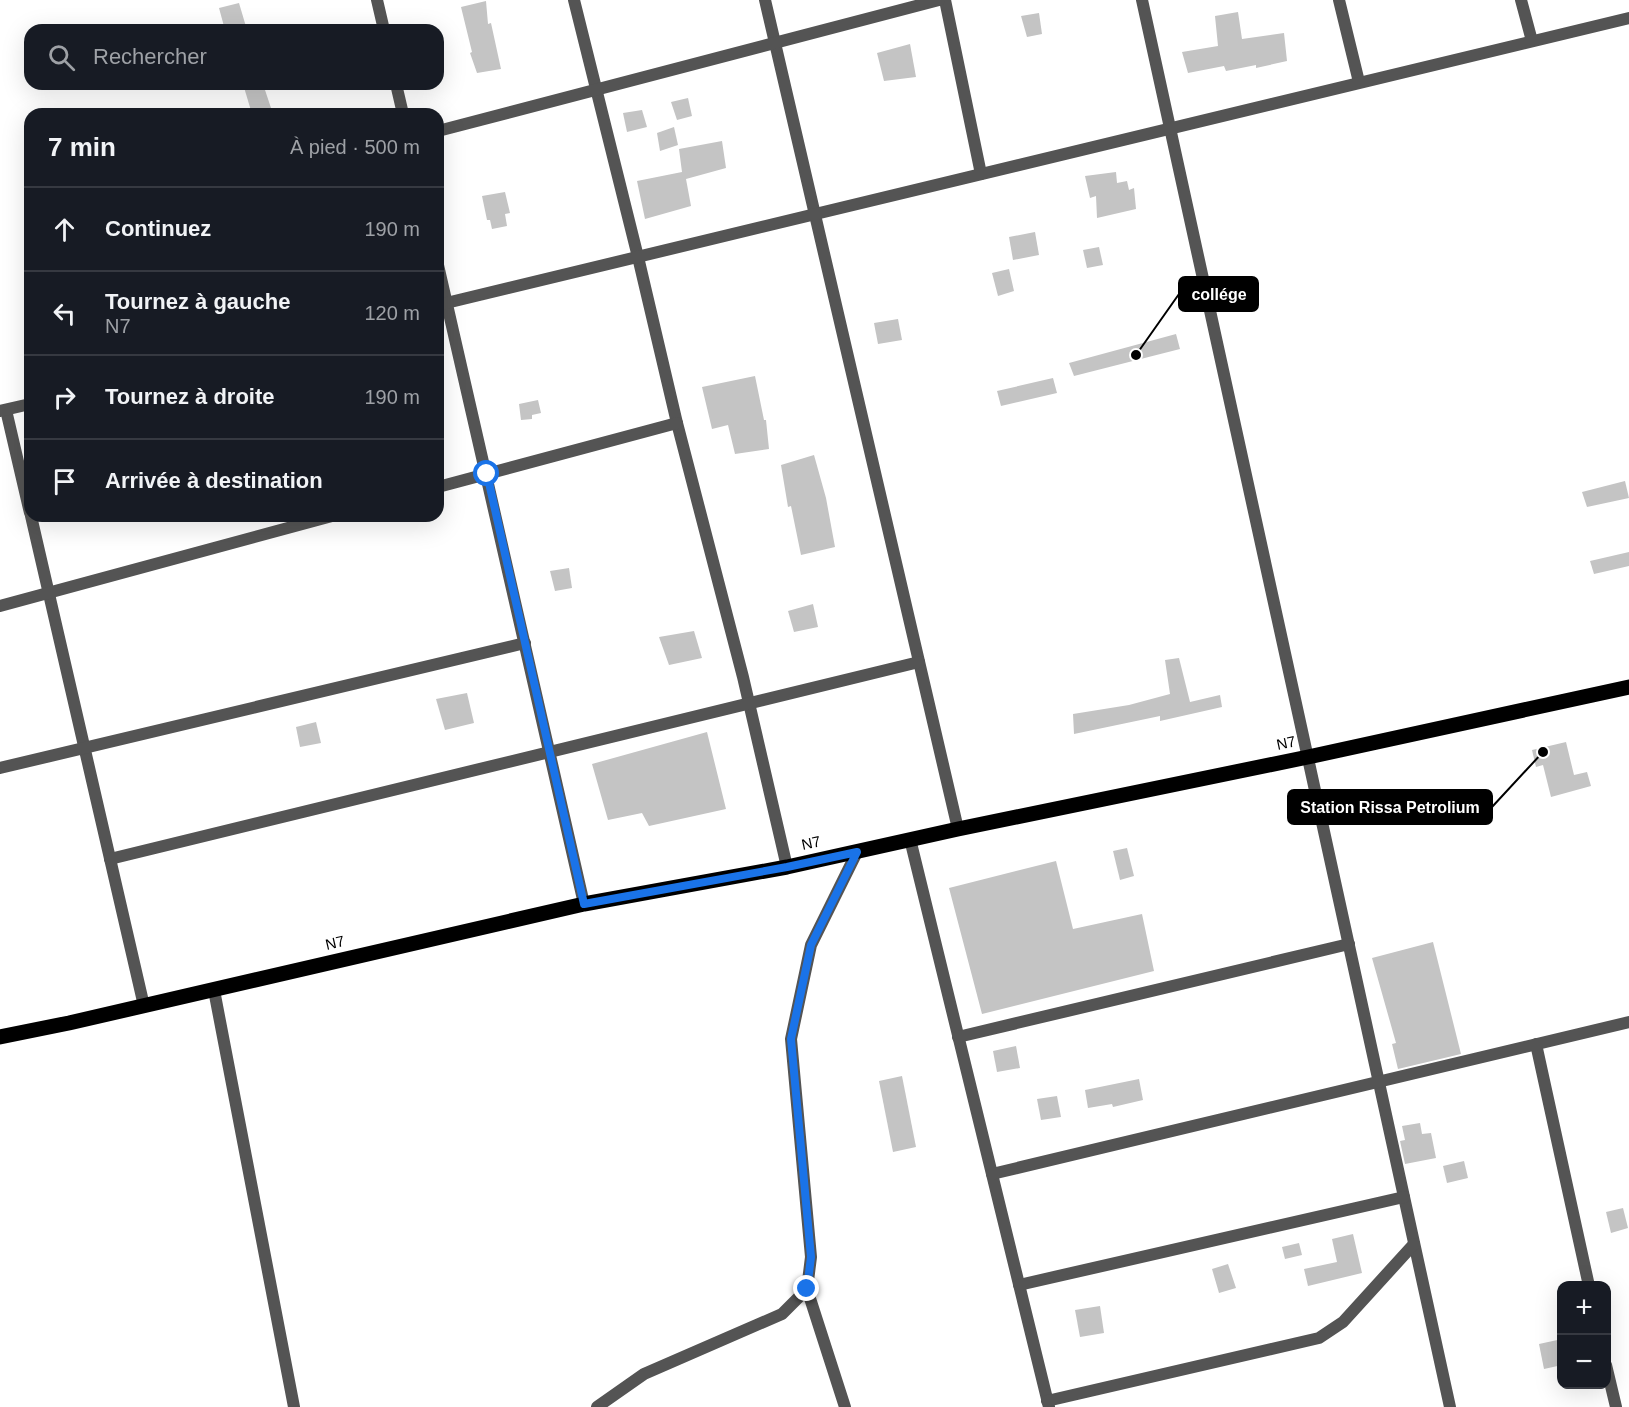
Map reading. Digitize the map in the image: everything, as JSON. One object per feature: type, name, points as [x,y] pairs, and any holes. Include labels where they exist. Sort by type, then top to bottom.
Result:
[{"type":"main road","name":"N7","points":[[0,1037],[584,904],[787,867],[1629,687]]},
{"type":"street","points":[[377,0],[383,24]]},
{"type":"street","points":[[574,0],[677,423],[749,703],[787,867]]},
{"type":"street","points":[[765,0],[957,829]]},
{"type":"street","points":[[444,129],[939,0]]},
{"type":"street","points":[[945,0],[981,174]]},
{"type":"street","points":[[1142,0],[1450,1407]]},
{"type":"street","points":[[1339,0],[1359,82]]},
{"type":"street","points":[[1521,0],[1532,41]]},
{"type":"street","points":[[444,304],[1629,18]]},
{"type":"street","points":[[397,90],[402,108]]},
{"type":"street","points":[[444,312],[487,474],[584,904]]},
{"type":"street","points":[[24,406],[3,411],[24,491]]},
{"type":"street","points":[[444,485],[677,423]]},
{"type":"street","points":[[32,522],[144,1006]]},
{"type":"street","points":[[0,606],[310,522]]},
{"type":"street","points":[[0,768],[525,643]]},
{"type":"street","points":[[110,859],[919,662]]},
{"type":"street","points":[[910,839],[1048,1404],[1319,1338],[1343,1322],[1414,1244]]},
{"type":"street","points":[[844,1407],[807,1289],[811,1257],[791,1039],[811,945],[857,852]]},
{"type":"street","points":[[958,1037],[1348,944]]},
{"type":"street","points":[[214,990],[294,1407]]},
{"type":"street","points":[[992,1174],[1629,1022]]},
{"type":"street","points":[[1536,1044],[1588,1281]]},
{"type":"street","points":[[1019,1285],[1404,1197]]},
{"type":"street","points":[[597,1407],[644,1374],[782,1314],[807,1289]]},
{"type":"street","points":[[1611,1386],[1616,1407]]},
{"type":"building","points":[[486,1],[488,24],[491,23],[501,69],[477,73],[470,53],[472,52],[461,7]]},
{"type":"building","points":[[239,3],[245,24],[223,24],[219,8]]},
{"type":"building","points":[[1238,12],[1242,39],[1284,33],[1287,61],[1256,68],[1256,65],[1226,71],[1224,66],[1188,73],[1182,52],[1218,46],[1215,16]]},
{"type":"building","points":[[1039,13],[1042,34],[1027,37],[1021,16]]},
{"type":"building","points":[[910,44],[916,77],[884,81],[877,53]]},
{"type":"building","points":[[245,90],[265,90],[271,108],[250,108]]},
{"type":"building","points":[[688,98],[692,116],[677,120],[671,102]]},
{"type":"building","points":[[642,110],[647,127],[627,132],[623,113]]},
{"type":"building","points":[[674,127],[678,145],[660,151],[657,133]]},
{"type":"building","points":[[722,141],[726,168],[686,179],[691,206],[645,219],[637,181],[682,172],[679,149]]},
{"type":"building","points":[[1116,172],[1117,183],[1127,181],[1129,190],[1134,188],[1136,209],[1097,218],[1096,196],[1090,198],[1085,176]]},
{"type":"building","points":[[505,192],[510,213],[505,214],[507,226],[492,229],[490,220],[487,220],[482,196]]},
{"type":"building","points":[[1035,232],[1039,255],[1013,260],[1009,237]]},
{"type":"building","points":[[1099,247],[1103,265],[1087,268],[1083,250]]},
{"type":"building","points":[[1009,269],[1014,291],[998,296],[992,273]]},
{"type":"building","points":[[898,319],[902,340],[878,344],[874,323]]},
{"type":"building","points":[[1176,334],[1180,349],[1074,376],[1069,363]]},
{"type":"building","points":[[755,376],[764,420],[766,420],[769,449],[735,454],[728,425],[712,429],[702,387]]},
{"type":"building","points":[[1053,378],[1057,393],[1001,406],[997,391]]},
{"type":"building","points":[[538,400],[541,413],[532,415],[532,419],[521,420],[519,404]]},
{"type":"building","points":[[814,455],[826,498],[835,547],[801,555],[791,506],[788,507],[781,465]]},
{"type":"building","points":[[1625,481],[1629,498],[1587,507],[1582,492]]},
{"type":"building","points":[[1629,552],[1629,566],[1594,574],[1590,561]]},
{"type":"building","points":[[569,568],[572,588],[555,591],[550,571]]},
{"type":"building","points":[[813,604],[818,627],[794,632],[788,611]]},
{"type":"building","points":[[694,631],[702,658],[669,665],[659,637]]},
{"type":"building","points":[[1179,658],[1190,702],[1220,695],[1222,707],[1160,721],[1160,716],[1074,734],[1073,714],[1129,705],[1170,694],[1165,660]]},
{"type":"building","points":[[467,693],[474,723],[445,730],[436,699]]},
{"type":"building","points":[[316,722],[321,743],[300,747],[296,727]]},
{"type":"building","points":[[707,732],[726,809],[649,826],[642,813],[608,820],[592,764]]},
{"type":"building","points":[[1566,742],[1574,775],[1587,772],[1591,786],[1551,797],[1543,765],[1536,767],[1532,750]]},
{"type":"building","points":[[1127,848],[1134,876],[1120,880],[1113,851]]},
{"type":"building","points":[[1056,861],[1073,929],[1142,914],[1154,971],[982,1014],[949,888]]},
{"type":"building","points":[[1433,942],[1461,1054],[1398,1069],[1392,1044],[1396,1043],[1372,958]]},
{"type":"building","points":[[1016,1046],[1020,1068],[997,1072],[993,1051]]},
{"type":"building","points":[[902,1076],[916,1147],[893,1152],[879,1081]]},
{"type":"building","points":[[1139,1079],[1143,1100],[1113,1107],[1112,1104],[1088,1108],[1085,1090]]},
{"type":"building","points":[[1057,1096],[1061,1117],[1041,1120],[1037,1099]]},
{"type":"building","points":[[1420,1123],[1422,1134],[1431,1133],[1436,1158],[1405,1164],[1400,1141],[1405,1140],[1402,1126]]},
{"type":"building","points":[[1464,1161],[1468,1178],[1447,1183],[1443,1166]]},
{"type":"building","points":[[1623,1208],[1628,1228],[1611,1233],[1606,1212]]},
{"type":"building","points":[[1353,1234],[1362,1273],[1308,1286],[1304,1269],[1337,1262],[1332,1239]]},
{"type":"building","points":[[1299,1243],[1302,1255],[1285,1259],[1282,1247]]},
{"type":"building","points":[[1228,1264],[1236,1288],[1219,1293],[1212,1269]]},
{"type":"building","points":[[1100,1306],[1104,1333],[1080,1337],[1075,1310]]},
{"type":"building","points":[[1557,1340],[1557,1366],[1544,1369],[1539,1344]]},
{"type":"place","name":"collége","points":[[1136,355]]},
{"type":"place","name":"Station Rissa Petrolium","points":[[1543,752]]},
{"type":"route","points":[[487,474],[584,904],[857,852],[811,945],[791,1039],[811,1257],[807,1289]]}]
